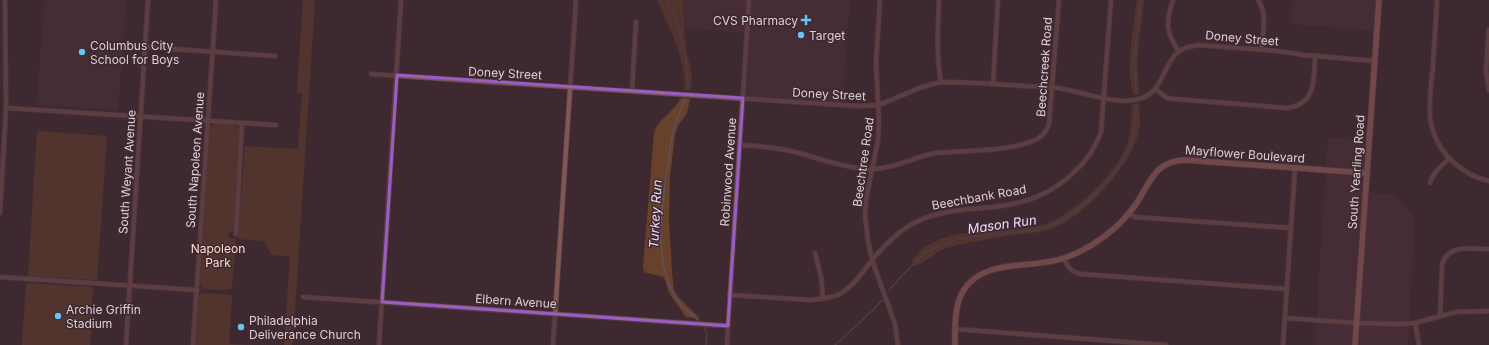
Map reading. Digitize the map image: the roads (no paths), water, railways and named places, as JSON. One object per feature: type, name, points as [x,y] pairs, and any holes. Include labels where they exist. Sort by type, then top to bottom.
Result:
[{"type":"street","name":"South Weyant Avenue","points":[[126,345],[148,0]]},
{"type":"street","name":"South Napoleon Avenue","points":[[193,345],[216,0]]},
{"type":"street","points":[[379,345],[401,0]]},
{"type":"street","points":[[554,345],[576,0]]},
{"type":"street","name":"Robinwood Avenue","points":[[727,345],[749,0]]},
{"type":"street","name":"Beechtree Road","points":[[880,0],[876,63],[879,105],[878,140],[866,200],[865,216],[872,260],[895,324],[898,345]]},
{"type":"street","points":[[940,0],[937,41],[941,82]]},
{"type":"street","points":[[993,84],[998,0]]},
{"type":"street","name":"Beechcreek Road","points":[[740,145],[778,148],[847,167],[872,170],[893,166],[936,154],[1022,145],[1037,139],[1045,133],[1049,124],[1059,0]]},
{"type":"street","name":"Beechbank Road","points":[[730,294],[811,300],[823,299],[838,295],[850,286],[896,234],[919,220],[944,212],[1008,205],[1044,194],[1058,186],[1079,168],[1094,148],[1101,132],[1111,0]]},
{"type":"street","points":[[1173,0],[1169,17],[1168,32],[1179,52]]},
{"type":"street","points":[[1258,0],[1264,10],[1261,49]]},
{"type":"street","name":"South Yearling Road","points":[[1354,345],[1379,0]]},
{"type":"street","points":[[1437,0],[1430,116],[1431,125],[1437,140],[1449,158],[1467,173],[1489,182]]},
{"type":"street","points":[[0,5],[6,2],[6,108],[0,213]]},
{"type":"street","points":[[632,91],[636,22]]},
{"type":"street","points":[[1489,30],[1486,70],[1489,90]]},
{"type":"street","name":"Doney Street","points":[[371,74],[857,106],[879,105],[922,87],[941,82],[1063,88],[1103,98],[1126,100],[1138,99],[1155,89],[1179,52],[1189,46],[1200,45],[1261,49],[1315,56],[1375,61]]},
{"type":"street","points":[[145,47],[275,56]]},
{"type":"street","points":[[1155,89],[1167,98],[1175,100],[1287,108],[1293,107],[1304,101],[1312,91],[1315,56]]},
{"type":"street","points":[[6,108],[276,124]]},
{"type":"street","points":[[236,234],[242,123]]},
{"type":"street","points":[[1430,183],[1431,176],[1449,158]]},
{"type":"street","name":"Mayflower Boulevard","points":[[954,345],[958,304],[967,286],[982,273],[995,269],[1036,264],[1064,258],[1091,245],[1104,237],[1129,214],[1138,202],[1154,173],[1164,165],[1185,160],[1366,173]]},
{"type":"street","points":[[1283,345],[1295,168]]},
{"type":"street","points":[[1129,214],[1135,217],[1291,228]]},
{"type":"street","points":[[1440,316],[1442,266],[1445,258],[1449,253],[1456,249],[1489,249]]},
{"type":"street","points":[[815,254],[821,277],[823,299]]},
{"type":"street","points":[[1064,258],[1066,264],[1072,271],[1081,274],[1287,288]]},
{"type":"street","points":[[0,277],[196,290]]},
{"type":"street","name":"Elbern Avenue","points":[[303,297],[728,326]]},
{"type":"street","points":[[1285,318],[1389,325],[1415,323],[1467,311],[1489,311]]},
{"type":"street","points":[[1415,323],[1419,345]]},
{"type":"street","points":[[955,329],[1166,345]]},
{"type":"waterway","name":"Turkey Run","points":[[667,0],[683,44],[687,68],[687,90]]},
{"type":"waterway","name":"Mason Run","points":[[1136,94],[1134,56],[1141,0]]},
{"type":"waterway","name":"Turkey Run","points":[[685,99],[674,127],[671,141],[663,196],[661,246],[667,278],[673,293],[681,305],[698,320]]},
{"type":"waterway","name":"Mason Run","points":[[889,290],[917,260],[936,247],[965,238],[1041,229],[1055,224],[1069,216],[1096,193],[1109,179],[1128,151],[1134,134],[1136,104]]},
{"type":"waterway","name":"Mason Run","points":[[835,345],[882,300]]},
{"type":"waterway","name":"Turkey Run","points":[[704,326],[707,335],[706,345]]},
{"type":"place","name":"CVS Pharmacy","points":[[806,20]]},
{"type":"place","name":"Target","points":[[801,35]]},
{"type":"place","name":"Columbus City School for Boys","points":[[82,52]]},
{"type":"place","name":"Archie Griffin Stadium","points":[[58,316]]},
{"type":"place","name":"Philadelphia Deliverance Church","points":[[241,327]]},
{"type":"park label","name":"Napoleon Park","points":[[218,255]]}]
